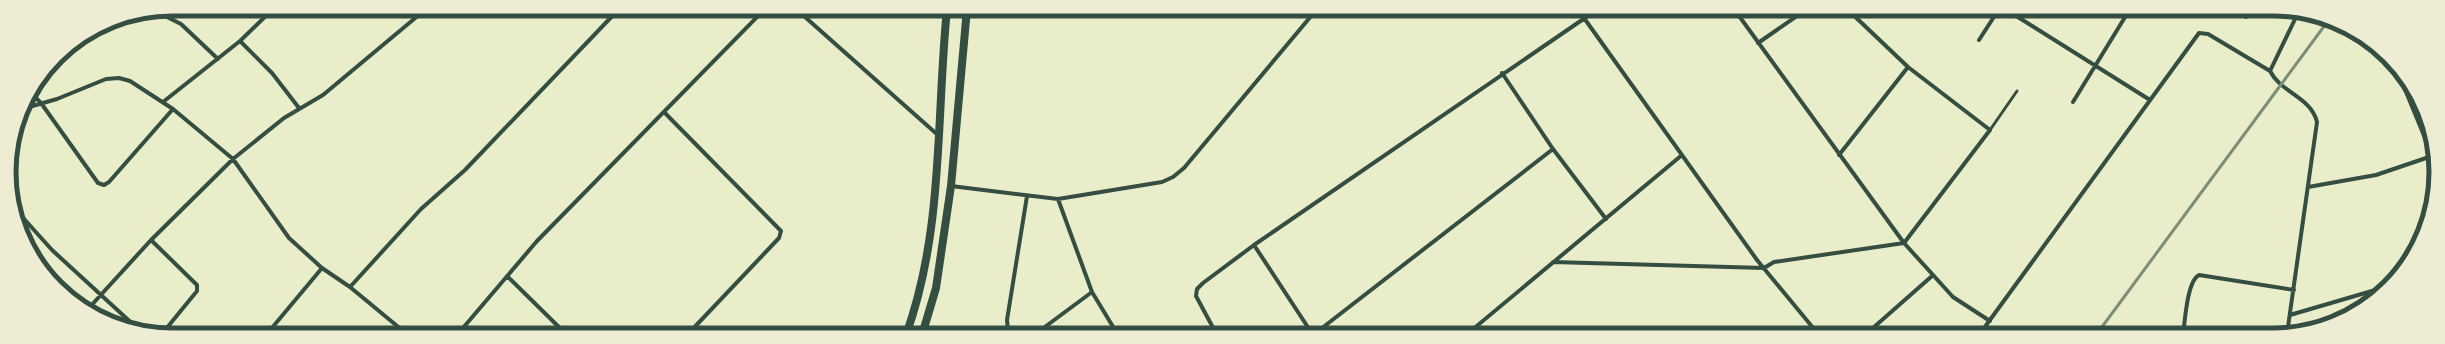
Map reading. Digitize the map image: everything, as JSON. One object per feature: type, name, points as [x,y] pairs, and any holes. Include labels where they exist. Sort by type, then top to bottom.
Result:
[{"type":"main road","points":[[908,328],[922,286],[932,231],[939,136],[942,59],[946,16]]},
{"type":"main road","points":[[924,328],[936,288],[951,186],[966,16]]},
{"type":"street","points":[[165,16],[181,24],[218,59]]},
{"type":"street","points":[[163,102],[240,41],[267,16]]},
{"type":"street","points":[[91,305],[151,240],[233,159],[299,108],[328,91],[418,16]]},
{"type":"street","points":[[350,287],[421,209],[465,170],[612,16]]},
{"type":"street","points":[[463,328],[537,241],[758,16]]},
{"type":"street","points":[[804,16],[939,136]]},
{"type":"street","points":[[951,186],[1058,199],[1162,182],[1173,177],[1189,162],[1311,16]]},
{"type":"street","points":[[1213,328],[1196,296],[1197,289],[1254,244],[1587,16]]},
{"type":"street","points":[[1739,16],[1904,243],[1932,276],[1953,297],[1990,321]]},
{"type":"street","points":[[1758,43],[1797,16]]},
{"type":"street","points":[[1553,262],[1764,268],[1774,262],[1904,243],[1990,130],[1908,67],[1854,16]]},
{"type":"street","points":[[1979,40],[1994,16]]},
{"type":"street","points":[[2016,16],[2150,100]]},
{"type":"street","points":[[2073,102],[2126,16]]},
{"type":"street","points":[[1584,18],[1764,268],[1813,328]]},
{"type":"street","points":[[2270,71],[2296,18]]},
{"type":"street","points":[[1984,328],[2199,33],[2208,34],[2270,71],[2278,81],[2315,112],[2317,122],[2288,327]]},
{"type":"street","points":[[240,41],[272,73],[299,108]]},
{"type":"street","points":[[1839,155],[1908,67]]},
{"type":"street","points":[[1502,73],[1553,149],[1606,219]]},
{"type":"street","points":[[31,106],[106,79],[119,78],[130,81],[163,102],[233,159],[289,238],[322,268],[350,287],[400,328]]},
{"type":"street","points":[[2407,92],[2425,139]]},
{"type":"street","points":[[35,97],[98,183],[104,185],[109,182],[172,109]]},
{"type":"street","points":[[664,112],[781,232],[779,238],[693,328]]},
{"type":"street","points":[[1322,328],[1553,149]]},
{"type":"street","points":[[1474,328],[1682,155]]},
{"type":"street","points":[[2308,188],[2376,174],[2429,157]]},
{"type":"street","points":[[1008,328],[1007,320],[1027,196]]},
{"type":"street","points":[[1058,199],[1092,292],[1114,328]]},
{"type":"street","points":[[23,217],[52,250],[131,323]]},
{"type":"street","points":[[151,240],[197,286],[197,291],[167,328]]},
{"type":"street","points":[[1254,244],[1308,328]]},
{"type":"street","points":[[272,328],[322,268]]},
{"type":"street","points":[[2184,328],[2190,286],[2195,277],[2199,275],[2294,290]]},
{"type":"street","points":[[507,276],[559,328]]},
{"type":"street","points":[[1873,328],[1932,276]]},
{"type":"street","points":[[2290,315],[2375,290]]},
{"type":"street","points":[[1043,328],[1092,292]]},
{"type":"lane","points":[[1990,130],[2018,91]]},
{"type":"railway","points":[[2101,328],[2325,25]]}]
